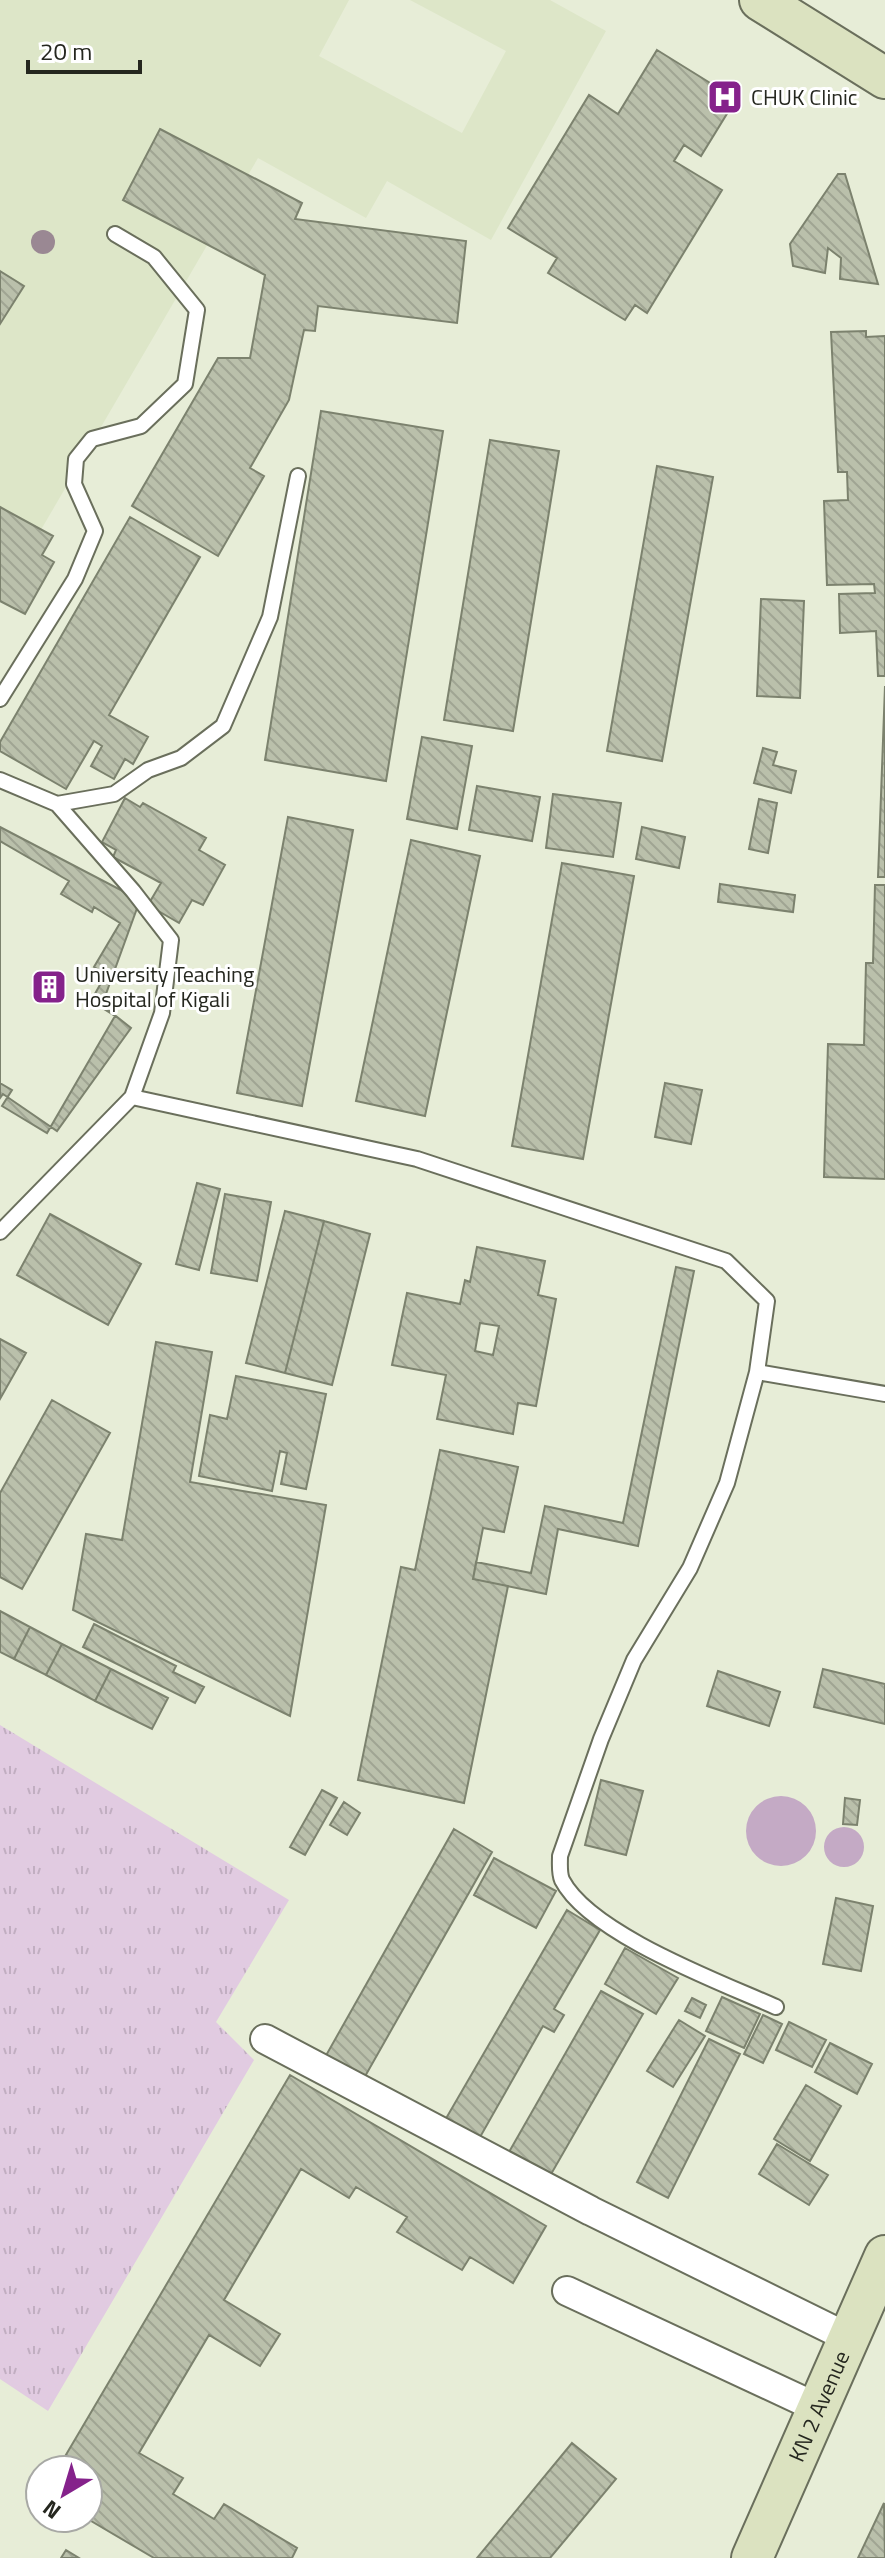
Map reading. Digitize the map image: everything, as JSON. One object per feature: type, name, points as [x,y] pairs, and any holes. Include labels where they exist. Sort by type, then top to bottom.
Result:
[{"type":"main road","points":[[760,0],[885,78]]},
{"type":"main road","name":"KN 2 Avenue","points":[[752,2558],[882,2270]]},
{"type":"street","points":[[265,2039],[591,2211],[849,2338]]},
{"type":"street","points":[[567,2291],[818,2408]]},
{"type":"lane","points":[[0,699],[75,579],[95,531],[74,484],[76,459],[92,439],[141,426],[185,384],[197,310],[154,257],[115,234]]},
{"type":"lane","points":[[57,804],[114,794],[148,770],[181,758],[223,726],[270,617],[298,476]]},
{"type":"lane","points":[[0,780],[57,804],[171,940],[162,1013],[132,1097],[0,1232]]},
{"type":"lane","points":[[132,1097],[417,1159],[726,1261],[767,1301],[757,1372],[727,1483],[690,1568],[634,1660],[570,1824],[560,1856],[560,1877],[575,1899],[600,1919],[641,1944],[776,2007]]},
{"type":"lane","points":[[757,1372],[885,1394]]},
{"type":"shaded area","points":[[0,0],[349,0],[319,56],[462,133],[506,51],[410,0],[550,0],[606,31],[491,240],[387,181],[366,218],[258,158],[0,600]]},
{"type":"shaded area","points":[[781,1796],[806,1806],[816,1831],[806,1856],[781,1866],[756,1856],[746,1831],[756,1806]]},
{"type":"shaded area","points":[[844,1827],[858,1833],[864,1847],[858,1861],[844,1867],[830,1861],[824,1847],[830,1833]]},
{"type":"green space","points":[[0,1725],[289,1900],[216,2022],[254,2060],[48,2411],[0,2379]]},
{"type":"building","points":[[657,50],[736,99],[701,156],[684,145],[674,161],[722,190],[647,313],[635,305],[625,320],[548,273],[557,258],[508,228],[589,95],[618,114]]},
{"type":"building","points":[[160,129],[302,203],[295,219],[466,241],[457,323],[318,306],[315,331],[304,330],[289,400],[250,468],[264,476],[218,556],[132,506],[218,358],[250,358],[265,275],[123,200]]},
{"type":"building","points":[[838,174],[845,174],[878,284],[840,279],[841,258],[828,248],[825,273],[793,266],[790,244]]},
{"type":"building","points":[[0,271],[24,286],[0,324]]},
{"type":"building","points":[[866,331],[866,337],[885,336],[885,676],[878,676],[876,631],[840,633],[839,594],[875,593],[874,584],[827,585],[824,501],[848,500],[847,472],[838,472],[831,332]]},
{"type":"building","points":[[321,411],[443,431],[386,781],[265,760]]},
{"type":"building","points":[[490,440],[559,451],[513,731],[444,720]]},
{"type":"building","points":[[657,466],[713,477],[662,761],[607,751]]},
{"type":"building","points":[[0,507],[53,536],[42,555],[54,562],[25,614],[0,601]]},
{"type":"building","points":[[130,517],[200,557],[109,715],[148,737],[133,764],[125,759],[114,779],[91,766],[102,746],[94,741],[66,789],[0,751],[0,742]]},
{"type":"building","points":[[761,599],[804,601],[800,698],[757,696]]},
{"type":"building","points":[[885,686],[885,877],[878,877]]},
{"type":"building","points":[[422,737],[472,746],[457,829],[407,819]]},
{"type":"building","points":[[763,748],[777,752],[773,765],[796,771],[791,793],[754,783]]},
{"type":"building","points":[[477,786],[540,797],[532,841],[469,830]]},
{"type":"building","points":[[553,794],[621,803],[613,857],[546,848]]},
{"type":"building","points":[[125,798],[140,807],[143,803],[206,838],[199,850],[225,865],[203,905],[192,900],[179,923],[148,905],[161,883],[113,857],[116,850],[102,842]]},
{"type":"building","points":[[759,799],[777,803],[768,853],[749,849]]},
{"type":"building","points":[[288,817],[353,830],[302,1106],[237,1093]]},
{"type":"building","name":"University Teaching Hospital of Kigali","points":[[0,827],[140,900],[102,1005],[131,1028],[57,1131],[3,1094],[0,1098]]},
{"type":"building","points":[[642,827],[685,837],[679,868],[636,859]]},
{"type":"building","points":[[411,840],[480,856],[425,1116],[356,1101]]},
{"type":"building","name":"University Teaching Hospital of Kigali","points":[[0,841],[69,881],[61,894],[92,912],[94,907],[120,923],[94,967],[106,974],[91,1001],[115,1016],[47,1133],[2,1106],[12,1090],[0,1083]]},
{"type":"building","points":[[562,863],[634,876],[583,1159],[512,1146]]},
{"type":"building","points":[[720,884],[795,895],[793,912],[718,902]]},
{"type":"building","points":[[875,885],[885,885],[885,1179],[824,1177],[828,1044],[864,1045],[866,963],[873,963]]},
{"type":"building","points":[[665,1083],[702,1090],[691,1144],[655,1137]]},
{"type":"building","points":[[197,1183],[220,1189],[199,1270],[176,1264]]},
{"type":"building","points":[[225,1194],[271,1202],[257,1281],[211,1273]]},
{"type":"building","points":[[285,1211],[324,1221],[285,1373],[246,1363]]},
{"type":"building","points":[[50,1214],[141,1264],[108,1325],[17,1275]]},
{"type":"building","points":[[324,1221],[370,1234],[332,1385],[285,1373]]},
{"type":"building","points":[[477,1247],[545,1261],[538,1295],[556,1299],[536,1406],[518,1403],[513,1434],[437,1419],[446,1375],[392,1365],[407,1293],[460,1304],[465,1280],[470,1282]],"holes":[[[480,1323],[499,1326],[493,1355],[475,1351]]]},
{"type":"building","points":[[676,1267],[694,1271],[638,1546],[558,1529],[546,1594],[473,1579],[476,1562],[531,1573],[545,1506],[623,1523]]},
{"type":"building","points":[[0,1339],[26,1353],[0,1399]]},
{"type":"building","points":[[156,1342],[212,1352],[190,1482],[326,1505],[290,1716],[73,1610],[86,1534],[122,1540]]},
{"type":"building","points":[[236,1376],[326,1394],[306,1489],[281,1484],[287,1453],[280,1451],[272,1491],[199,1476],[210,1415],[227,1419]]},
{"type":"building","points":[[52,1400],[110,1433],[22,1589],[0,1577],[0,1493]]},
{"type":"building","points":[[440,1450],[518,1467],[504,1532],[483,1528],[473,1579],[508,1586],[464,1803],[358,1780],[401,1567],[415,1570]]},
{"type":"building","points":[[0,1611],[30,1627],[14,1659],[0,1652]]},
{"type":"building","points":[[94,1624],[176,1666],[173,1672],[204,1687],[195,1703],[83,1647]]},
{"type":"building","points":[[30,1627],[62,1644],[46,1675],[14,1659]]},
{"type":"building","points":[[62,1644],[111,1669],[95,1701],[46,1675]]},
{"type":"building","points":[[111,1669],[168,1698],[152,1729],[95,1701]]},
{"type":"building","points":[[823,1669],[885,1684],[885,1724],[814,1707]]},
{"type":"building","points":[[718,1671],[780,1692],[769,1726],[707,1706]]},
{"type":"building","points":[[601,1780],[643,1791],[626,1855],[585,1845]]},
{"type":"building","points":[[322,1790],[337,1798],[305,1855],[290,1847]]},
{"type":"building","points":[[845,1798],[860,1800],[857,1825],[843,1824]]},
{"type":"building","points":[[344,1802],[360,1813],[347,1835],[330,1825]]},
{"type":"building","points":[[454,1829],[492,1852],[363,2080],[324,2059]]},
{"type":"building","points":[[494,1858],[556,1891],[536,1928],[474,1895]]},
{"type":"building","points":[[836,1898],[873,1906],[861,1971],[823,1964]]},
{"type":"building","points":[[567,1910],[600,1930],[554,2009],[564,2015],[554,2032],[543,2026],[475,2146],[441,2127]]},
{"type":"building","points":[[625,1948],[678,1978],[656,2014],[605,1984]]},
{"type":"building","points":[[601,1991],[643,2014],[550,2176],[509,2152]]},
{"type":"building","points":[[722,1997],[760,2014],[744,2048],[706,2031]]},
{"type":"building","points":[[692,1998],[706,2005],[700,2018],[685,2011]]},
{"type":"building","points":[[763,2015],[782,2024],[763,2063],[744,2054]]},
{"type":"building","points":[[679,2020],[705,2036],[673,2087],[647,2071]]},
{"type":"building","points":[[789,2022],[826,2040],[812,2067],[776,2050]]},
{"type":"building","points":[[709,2039],[740,2054],[668,2198],[637,2182]]},
{"type":"building","points":[[830,2043],[872,2064],[857,2094],[815,2072]]},
{"type":"building","points":[[290,2075],[546,2226],[513,2283],[470,2257],[462,2270],[397,2232],[407,2217],[356,2187],[349,2198],[301,2169],[224,2300],[280,2334],[260,2366],[209,2335],[139,2453],[183,2478],[173,2494],[214,2519],[224,2504],[297,2548],[292,2558],[154,2558],[104,2529],[104,2454],[66,2454]]},
{"type":"building","points":[[806,2085],[841,2106],[810,2161],[774,2139]]},
{"type":"building","points":[[777,2144],[828,2175],[809,2205],[759,2174]]},
{"type":"building","points":[[572,2443],[616,2479],[550,2558],[477,2558]]},
{"type":"building","points":[[884,2503],[885,2558],[858,2558]]},
{"type":"building","points":[[66,2550],[79,2558],[61,2558]]},
{"type":"place","name":"CHUK Clinic","points":[[725,97]]},
{"type":"place","name":"University Teaching Hospital of Kigali","points":[[49,987]]}]
